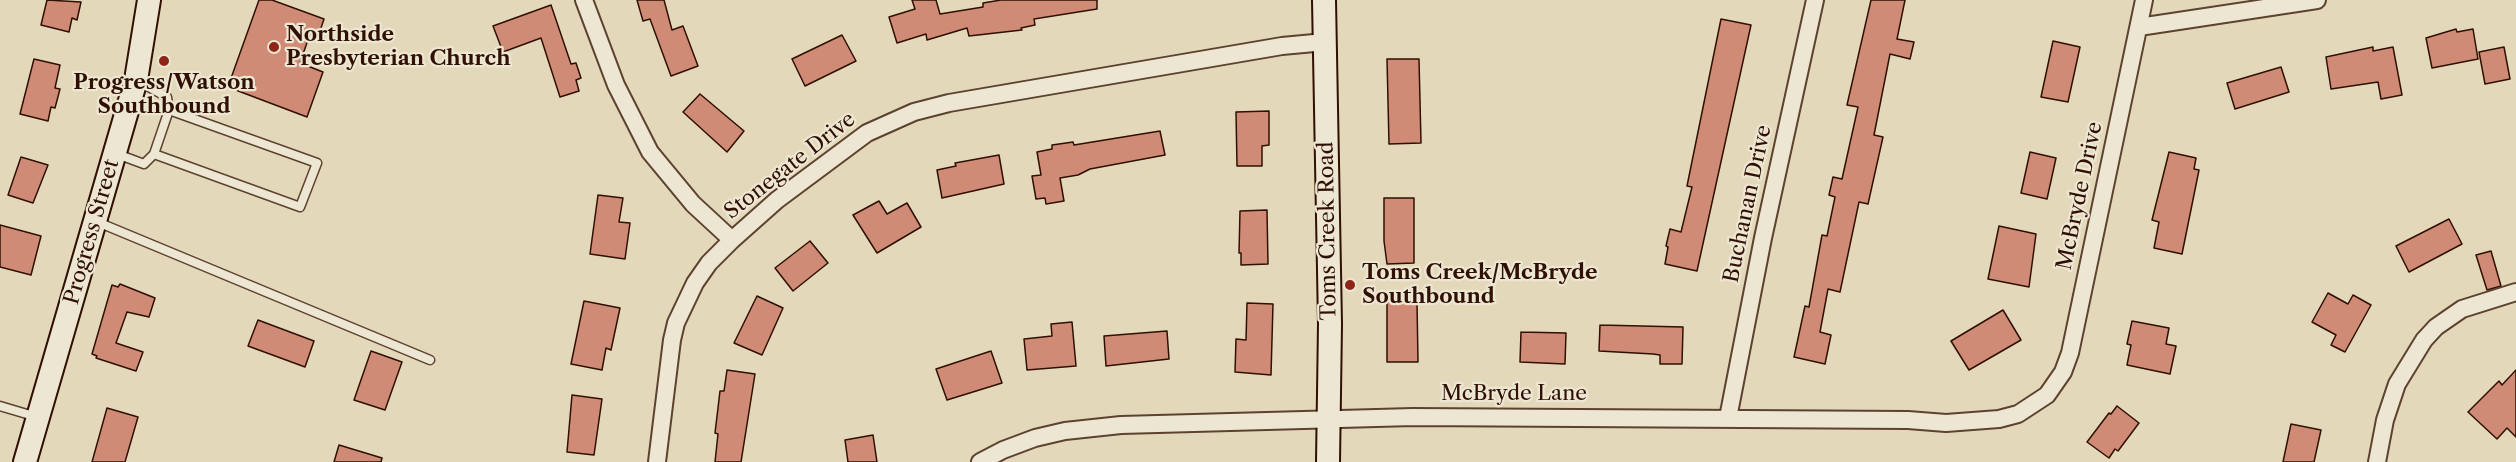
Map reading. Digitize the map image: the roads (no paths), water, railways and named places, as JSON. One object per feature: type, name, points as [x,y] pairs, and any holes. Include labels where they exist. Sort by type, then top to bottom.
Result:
[{"type":"street","name":"Progress Street","points":[[25,462],[136,80],[149,0]]},
{"type":"street","points":[[584,0],[616,85],[650,152],[693,204],[732,240]]},
{"type":"street","name":"Toms Creek Road","points":[[1324,0],[1328,462]]},
{"type":"street","name":"Buchanan Drive","points":[[1728,418],[1763,238],[1815,0]]},
{"type":"street","name":"McBryde Drive","points":[[2047,395],[2063,372],[2070,353],[2145,0]]},
{"type":"street","points":[[2139,27],[2317,0]]},
{"type":"street","name":"Stonegate Drive","points":[[657,462],[676,323],[702,272],[732,240],[777,200],[859,138],[914,112],[949,103],[1282,46],[1324,42]]},
{"type":"street","points":[[2377,462],[2385,420],[2397,384],[2424,340],[2436,327],[2462,309],[2516,292]]},
{"type":"street","name":"McBryde Lane","points":[[980,462],[1035,438],[1065,431],[1121,425],[1329,419],[1728,418],[1968,422],[2018,414],[2047,395]]},
{"type":"lane","points":[[115,153],[144,164],[154,154],[169,110],[167,97],[136,80]]},
{"type":"lane","points":[[154,154],[300,207],[317,163],[169,110]]},
{"type":"lane","points":[[95,220],[430,360]]},
{"type":"lane","points":[[0,406],[38,417]]},
{"type":"place","name":"Northside Presbyterian Church","points":[[274,47]]},
{"type":"place","name":"Progress/Watson Southbound","points":[[164,61]]},
{"type":"place","name":"Toms Creek/McBryde Southbound","points":[[1350,285]]}]
